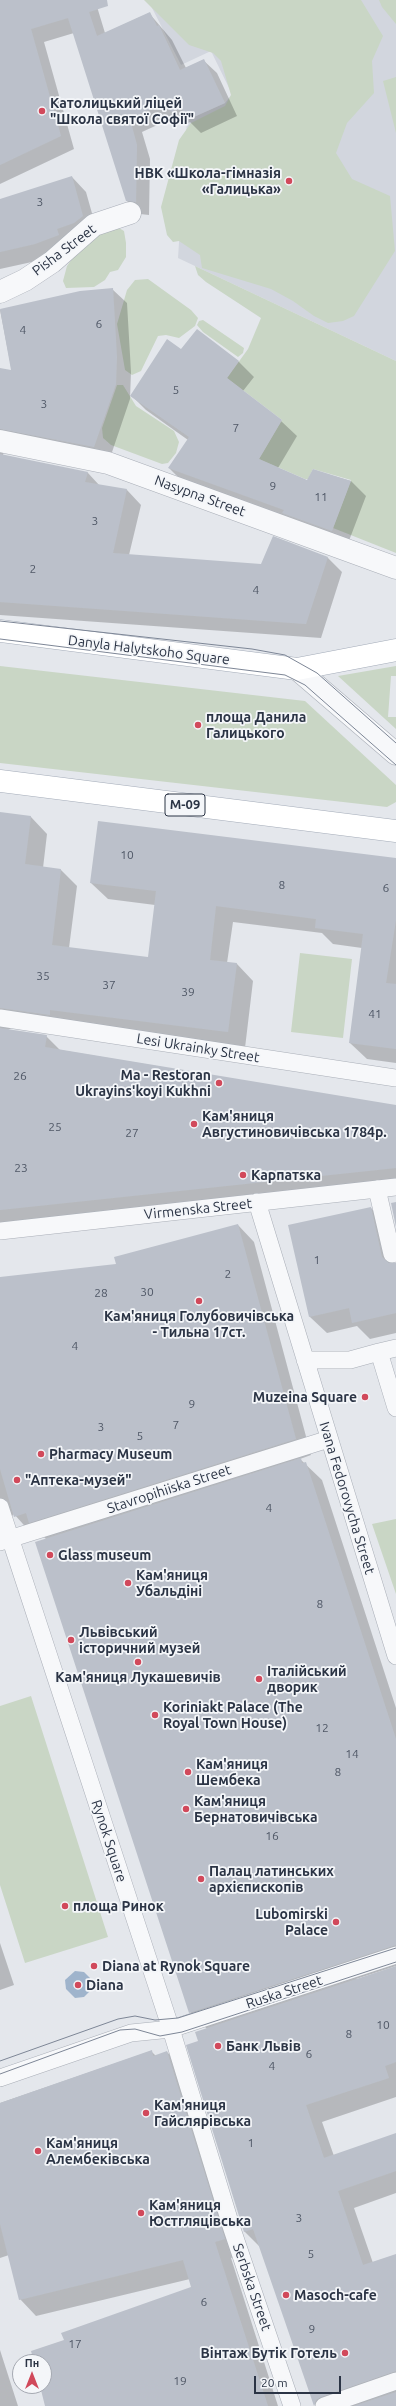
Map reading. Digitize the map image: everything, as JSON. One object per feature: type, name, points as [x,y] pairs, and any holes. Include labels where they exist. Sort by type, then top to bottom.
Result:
[{"type":"main road","name":"Danyla Halytskoho Square","points":[[0,631],[297,669],[396,650]]},
{"type":"main road","name":"М-09","points":[[0,781],[396,831]]},
{"type":"street","name":"Pisha Street","points":[[0,292],[25,280],[52,262],[94,225],[130,213]]},
{"type":"street","name":"Nasypna Street","points":[[0,441],[108,463],[396,568]]},
{"type":"street","points":[[297,669],[396,754]]},
{"type":"street","name":"Lesi Ukrainky Street","points":[[0,1018],[396,1078]]},
{"type":"street","name":"Virmenska Street","points":[[0,1231],[396,1187]]},
{"type":"street","points":[[377,1189],[392,1254],[396,1253]]},
{"type":"street","name":"Ivana Fedorovycha Street","points":[[257,1202],[328,1439],[396,1656]]},
{"type":"street","points":[[305,1360],[350,1360],[396,1348]]},
{"type":"street","points":[[379,1352],[396,1408]]},
{"type":"street","name":"Stavropihiiska Street","points":[[5,1541],[328,1439]]},
{"type":"street","name":"Rynok Square","points":[[0,1507],[5,1541],[171,2029]]},
{"type":"street","name":"Ruska Street","points":[[171,2029],[396,1955]]},
{"type":"street","points":[[0,2078],[131,2033],[171,2029]]},
{"type":"street","name":"Serbska Street","points":[[171,2029],[232,2229],[292,2406]]},
{"type":"street","points":[[324,2406],[396,2381]]},
{"type":"shaded area","name":"НВК «Школа-гімназія «Галицька»","points":[[148,0],[396,0],[396,361],[178,258],[187,120],[225,103],[232,94],[211,51],[181,65]]},
{"type":"green space","name":"НВК «Школа-гімназія «Галицька»","points":[[144,0],[361,0],[383,36],[372,61],[374,93],[347,123],[336,153],[352,179],[390,196],[395,251],[354,316],[343,321],[328,323],[271,289],[202,268],[200,255],[179,241],[173,242],[167,235],[161,207],[179,140],[191,123],[225,106],[231,95],[221,61],[213,53],[189,45]]},
{"type":"green space","points":[[379,0],[396,0],[396,24],[382,7]]},
{"type":"green space","points":[[396,77],[396,133],[383,81]]},
{"type":"green space","points":[[112,224],[124,231],[126,243],[126,257],[118,270],[110,272],[105,280],[94,287],[66,288],[63,281],[67,266],[76,253]]},
{"type":"green space","points":[[195,266],[396,361],[396,553],[333,528],[351,480],[313,469],[308,479],[305,479],[259,459],[282,420],[227,378],[248,349],[261,318],[206,282],[198,275]]},
{"type":"green space","points":[[148,279],[191,310],[198,318],[195,326],[179,338],[166,335],[158,336],[141,371],[132,375],[125,370],[117,324],[127,290],[135,280]]},
{"type":"green space","points":[[203,320],[244,348],[243,353],[238,357],[203,332],[197,325],[199,321]]},
{"type":"green space","points":[[117,385],[123,385],[136,406],[174,431],[179,442],[176,453],[168,463],[162,464],[111,445],[103,438],[102,428]]},
{"type":"green space","points":[[0,666],[305,701],[396,785],[396,802],[387,807],[0,763]]},
{"type":"green space","points":[[396,666],[396,676],[391,676],[388,717],[396,717],[396,729],[338,676]]},
{"type":"green space","points":[[300,953],[352,959],[343,1038],[291,1032]]},
{"type":"green space","points":[[396,1519],[396,1594],[372,1524]]},
{"type":"green space","points":[[31,1696],[108,1937],[25,1963],[0,1885],[0,1706]]},
{"type":"water","points":[[75,1971],[84,1972],[90,1978],[90,1991],[84,1997],[75,1998],[66,1989],[65,1980]]},
{"type":"building","points":[[0,0],[107,0],[108,6],[89,12],[97,36],[150,12],[157,26],[159,25],[180,70],[204,59],[225,103],[187,120],[181,107],[171,112],[166,101],[130,119],[137,145],[136,202],[126,201],[68,18],[31,29],[61,136],[0,165]]},
{"type":"building","points":[[72,176],[83,216],[74,223],[57,229],[59,235],[35,244],[0,252],[0,199]]},
{"type":"building","points":[[113,288],[117,357],[116,384],[94,447],[0,429],[0,368],[11,370],[0,309],[80,291]]},
{"type":"building","points":[[197,329],[239,361],[227,378],[282,420],[259,459],[307,480],[313,469],[351,481],[332,531],[282,513],[284,510],[168,468],[189,437],[130,396],[167,339],[181,349]]},
{"type":"building","points":[[0,454],[88,472],[85,482],[127,489],[113,553],[261,564],[273,536],[328,557],[306,624],[0,602]]},
{"type":"building","points":[[0,812],[31,816],[25,864],[61,869],[52,945],[148,957],[156,891],[90,883],[98,821],[396,858],[396,920],[386,983],[396,984],[396,1049],[349,1043],[363,934],[315,928],[316,919],[216,906],[210,960],[237,963],[228,1032],[50,1010],[50,1015],[0,1008]]},
{"type":"building","points":[[0,1028],[47,1035],[45,1047],[396,1105],[396,1168],[0,1210]]},
{"type":"building","points":[[396,1202],[396,1227],[391,1203]]},
{"type":"building","points":[[371,1207],[382,1257],[389,1263],[396,1263],[396,1313],[352,1323],[349,1308],[309,1317],[288,1225]]},
{"type":"building","points":[[238,1224],[296,1439],[29,1523],[26,1513],[14,1517],[0,1469],[0,1277],[116,1264],[114,1257]]},
{"type":"building","points":[[301,1458],[302,1463],[306,1462],[396,1739],[396,1945],[189,2013],[35,1542]]},
{"type":"building","points":[[396,1966],[396,2062],[385,2066],[389,2078],[306,2105],[324,2158],[396,2133],[396,2171],[338,2191],[363,2265],[396,2254],[396,2371],[321,2397],[316,2400],[314,2406],[253,2229],[244,2232],[186,2045],[198,2041],[195,2032]]},
{"type":"building","points":[[152,2050],[153,2056],[167,2051],[225,2239],[215,2242],[268,2406],[45,2406],[42,2394],[52,2394],[52,2354],[32,2354],[31,2351],[64,2340],[61,2333],[191,2287],[183,2260],[19,2300],[0,2224],[0,2103]]},
{"type":"building","points":[[396,2392],[396,2406],[354,2406]]},
{"type":"tram line","points":[[0,621],[252,649],[285,655],[317,673],[396,743]]},
{"type":"tram line","points":[[0,639],[285,675],[305,685],[396,765]]},
{"type":"tram line","points":[[0,2061],[118,2019],[135,2016],[155,2020],[178,2018],[396,1948]]},
{"type":"tram line","points":[[0,2074],[120,2030],[135,2029],[160,2036],[182,2032],[396,1962]]},
{"type":"place","name":"Католицький ліцей \"Школа святої Софії\"","points":[[42,111]]},
{"type":"place","name":"НВК «Школа-гімназія «Галицька»","points":[[289,181]]},
{"type":"place","name":"площа Данила Галицького","points":[[198,725]]},
{"type":"place","name":"Ma - Restoran Ukrayinsʹkoyi Kukhni","points":[[219,1083]]},
{"type":"place","name":"Кам'яниця Августиновичівська 1784р.","points":[[194,1124]]},
{"type":"place","name":"Карпатsка","points":[[243,1175]]},
{"type":"place","name":"Кам'яниця Голубовичівська - Тильна 17ст.","points":[[199,1301]]},
{"type":"place","name":"Muzeina Square","points":[[365,1397]]},
{"type":"place","name":"Pharmacy Museum","points":[[41,1454]]},
{"type":"place","name":"\"Аптека-музей\"","points":[[17,1480]]},
{"type":"place","name":"Glass museum","points":[[50,1555]]},
{"type":"place","name":"Кам'яниця Убальдіні","points":[[128,1583]]},
{"type":"place","name":"Львівський історичний музей","points":[[71,1640]]},
{"type":"place","name":"Кам'яниця Лукашевичів","points":[[138,1662]]},
{"type":"place","name":"Італійський дворик","points":[[259,1679]]},
{"type":"place","name":"Koriniakt Palace (The Royal Town House)","points":[[155,1715]]},
{"type":"place","name":"Кам'яниця Шембека","points":[[188,1772]]},
{"type":"place","name":"Кам'яниця Бернатовичівська","points":[[186,1809]]},
{"type":"place","name":"Палац латинських архієпископів","points":[[201,1879]]},
{"type":"place","name":"площа Ринок","points":[[65,1906]]},
{"type":"place","name":"Lubomirski Palace","points":[[336,1922]]},
{"type":"place","name":"Diana at Rynok Square","points":[[94,1966]]},
{"type":"place","name":"Diana","points":[[78,1985]]},
{"type":"place","name":"Банк Львів","points":[[218,2046]]},
{"type":"place","name":"Кам'яниця Гайслярівська","points":[[146,2113]]},
{"type":"place","name":"Кам'яниця Алембеківська","points":[[38,2151]]},
{"type":"place","name":"Кам'яниця Юстгляцівська","points":[[141,2213]]},
{"type":"place","name":"Masoch-cafe","points":[[286,2295]]},
{"type":"place","name":"Вінтаж Бутік Готель","points":[[345,2353]]}]
